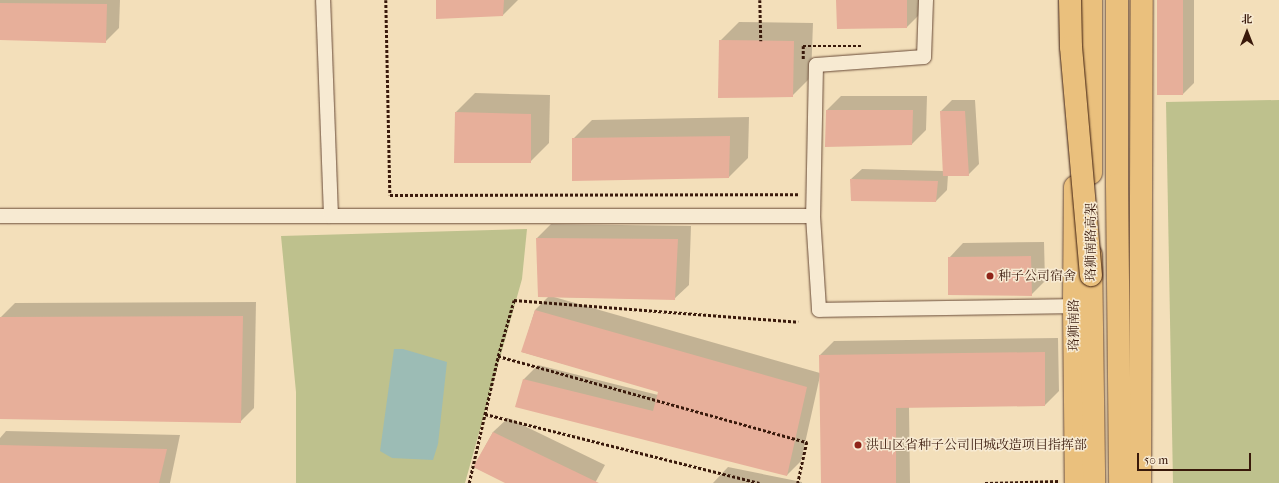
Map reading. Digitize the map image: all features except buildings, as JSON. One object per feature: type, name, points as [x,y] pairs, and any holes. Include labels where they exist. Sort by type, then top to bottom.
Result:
[{"type":"main road","points":[[1070,0],[1071,47],[1090,275]]},
{"type":"main road","name":"珞狮南路","points":[[1075,0],[1074,306],[1082,482]]},
{"type":"main road","name":"珞狮南路高架","points":[[1082,482],[1090,275],[1090,0]]},
{"type":"main road","name":"珞狮南路高架","points":[[1117,0],[1120,483]]},
{"type":"main road","points":[[1140,483],[1142,0]]},
{"type":"street","points":[[323,0],[331,216]]},
{"type":"street","points":[[926,0],[924,57],[816,65],[813,216],[819,310],[1074,306]]},
{"type":"street","points":[[0,216],[813,216]]},
{"type":"path","points":[[386,0],[390,195],[799,195],[800,187]]},
{"type":"path","points":[[760,0],[761,41]]},
{"type":"path","points":[[803,61],[803,46],[866,46]]},
{"type":"path","points":[[469,483],[498,356],[514,300],[798,322]]},
{"type":"path","points":[[498,356],[807,442],[798,483]]},
{"type":"path","points":[[485,414],[759,483]]},
{"type":"path","points":[[985,483],[1082,482]]},
{"type":"green space","points":[[1279,100],[1279,483],[1173,483],[1166,102]]},
{"type":"green space","points":[[527,229],[522,279],[465,483],[296,483],[296,392],[281,236]]},
{"type":"water","points":[[394,349],[403,349],[447,362],[438,444],[433,460],[392,458],[380,451]]},
{"type":"place","name":"种子公司宿舍","points":[[990,276]]},
{"type":"place","name":"洪山区省种子公司旧城改造项目指挥部","points":[[858,445]]}]
